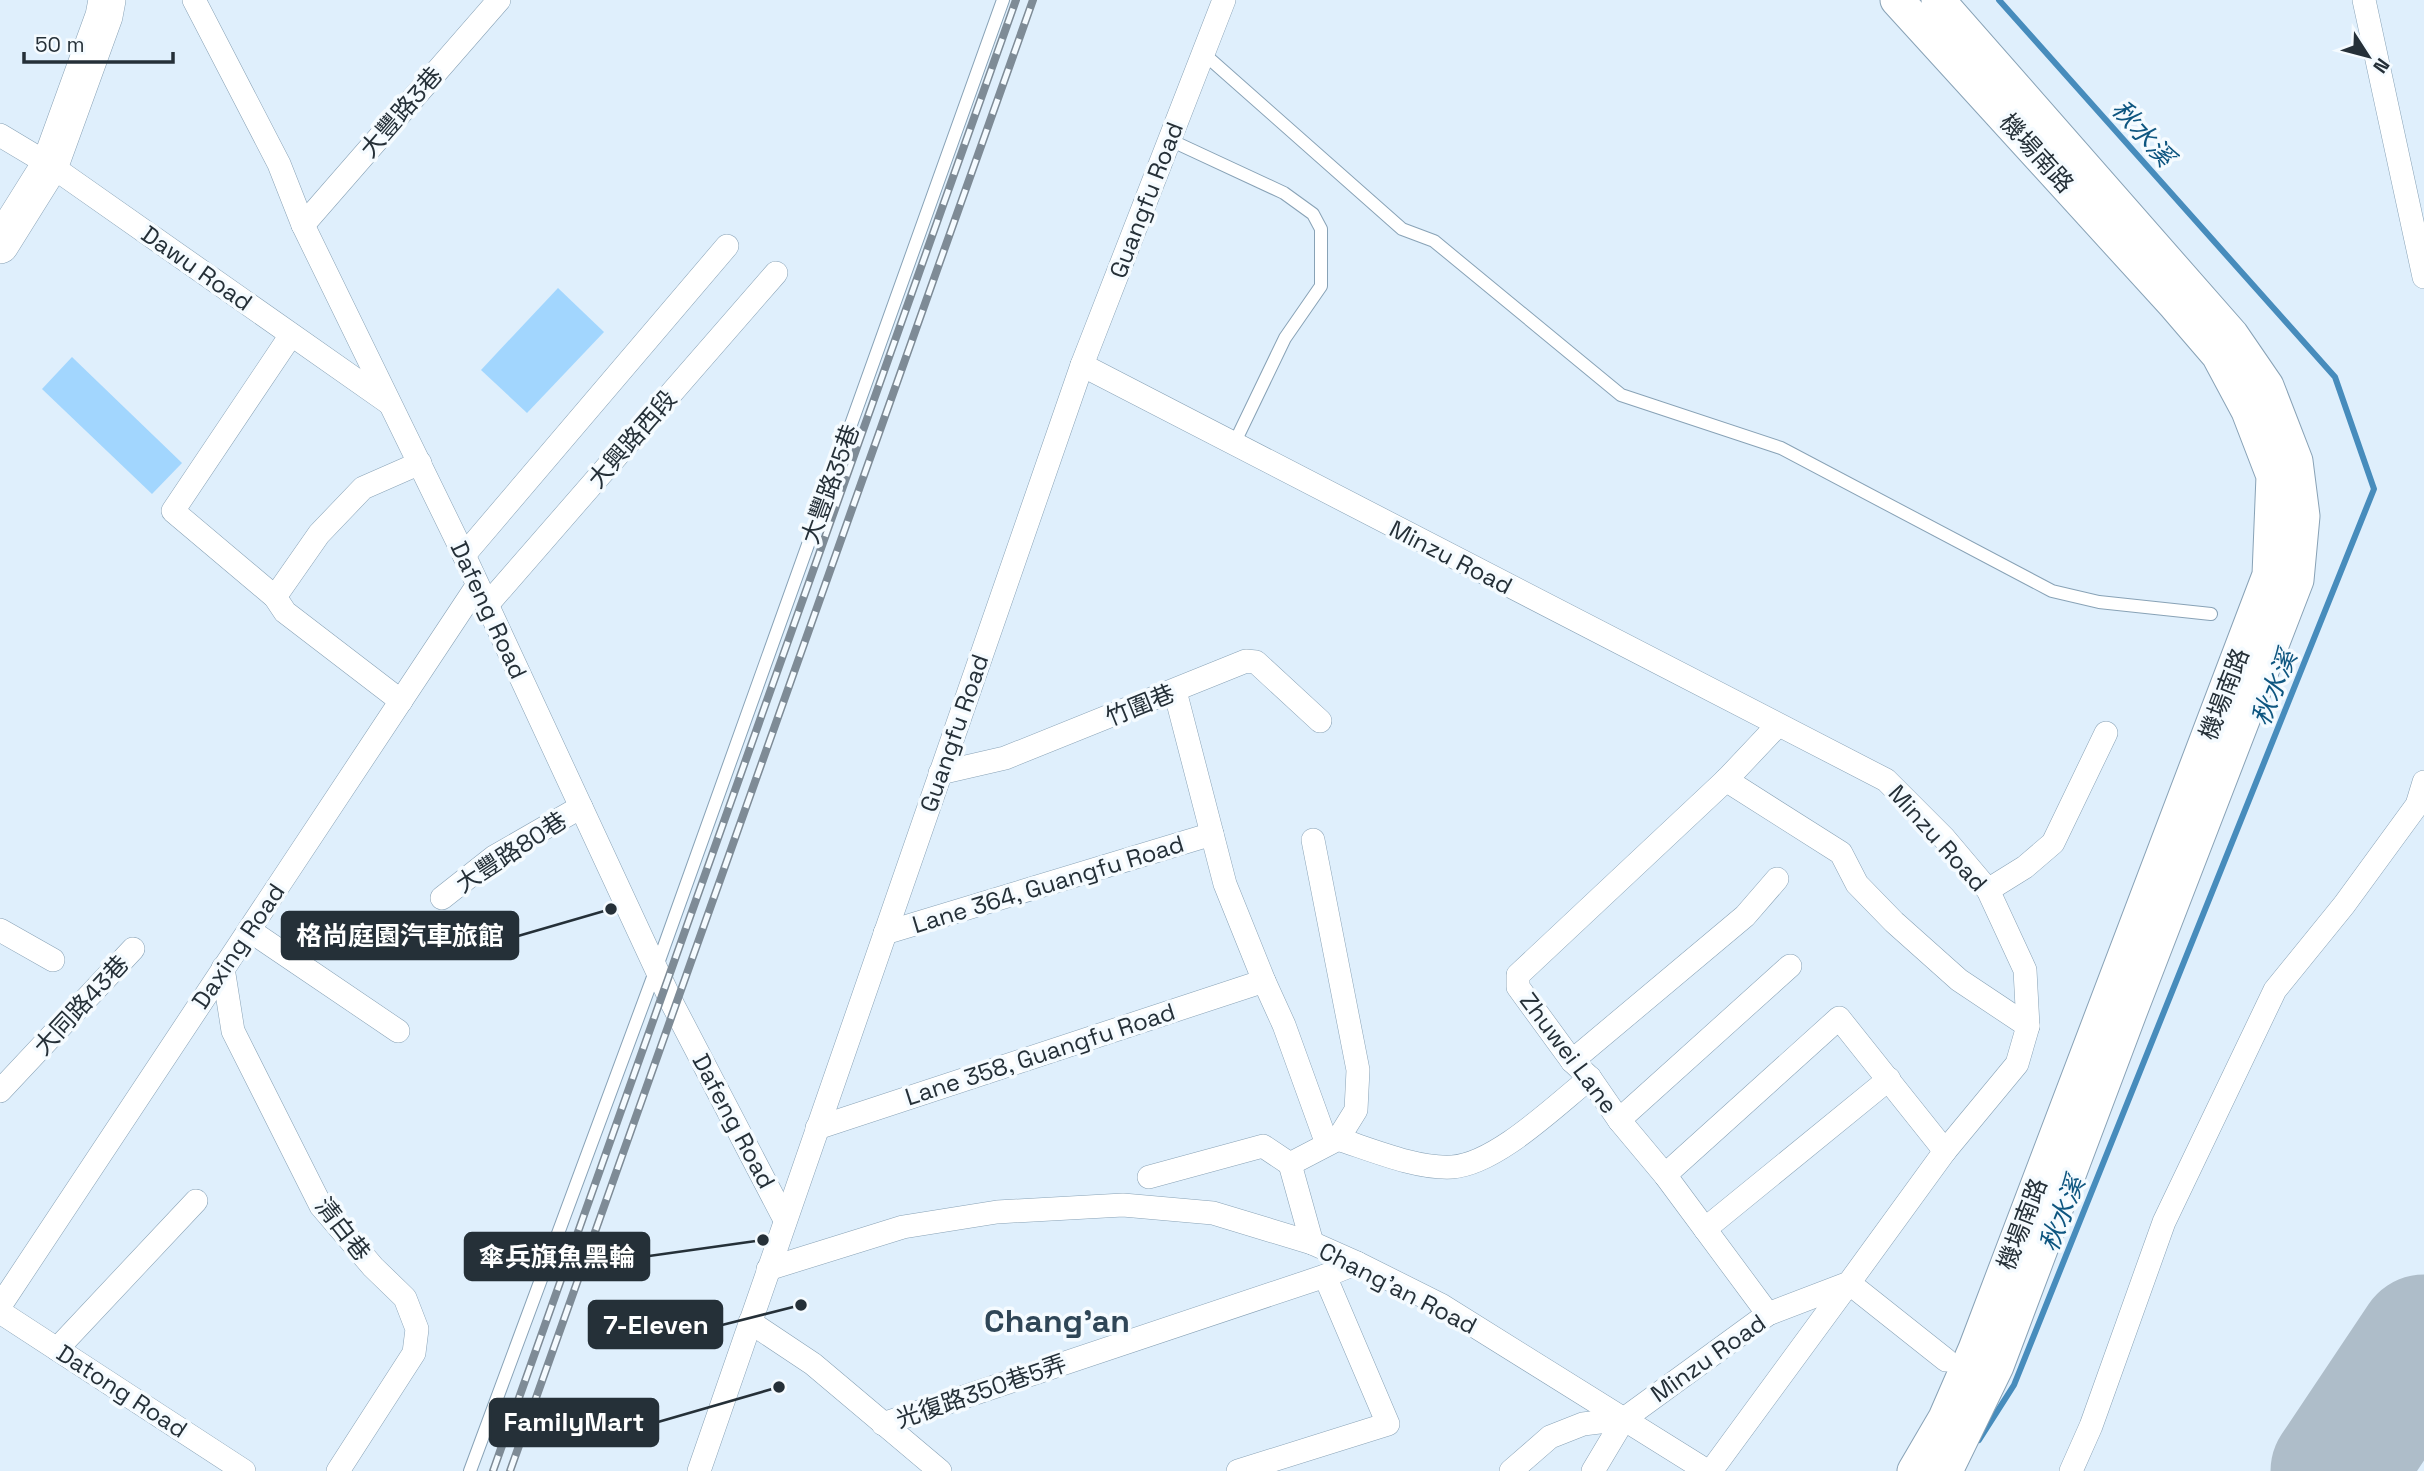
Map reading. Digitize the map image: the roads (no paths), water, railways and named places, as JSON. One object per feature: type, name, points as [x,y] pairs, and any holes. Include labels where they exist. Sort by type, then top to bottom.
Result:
[{"type":"main road","points":[[0,245],[50,165],[104,16],[107,0]]},
{"type":"street","name":"Dafeng Road","points":[[194,0],[279,164],[303,225],[464,555],[656,969],[785,1220]]},
{"type":"street","name":"大豐路3巷","points":[[303,225],[499,0]]},
{"type":"street","name":"Guangfu Road","points":[[699,1471],[1082,365],[1224,0]]},
{"type":"street","name":"機場南路","points":[[1897,0],[2218,355],[2248,411],[2273,476],[2269,575],[1975,1349],[1945,1418],[1914,1471]]},
{"type":"street","name":"機場南路","points":[[1938,0],[2232,335],[2267,386],[2296,461],[2303,516],[2297,580],[2126,1022],[1997,1366],[1945,1471]]},
{"type":"street","points":[[2364,0],[2424,276]]},
{"type":"street","name":"Dawu Road","points":[[0,135],[50,165],[391,404]]},
{"type":"street","points":[[464,555],[727,246]]},
{"type":"street","name":"大興路西段","points":[[482,596],[776,273]]},
{"type":"street","points":[[291,335],[173,511],[275,597],[285,612],[401,701]]},
{"type":"street","name":"Minzu Road","points":[[1082,365],[1886,780],[1944,838],[1988,890],[2025,970],[2028,1026],[2017,1064],[1945,1151],[1849,1283],[1768,1314],[1623,1419],[1593,1471]]},
{"type":"street","points":[[275,597],[319,534],[363,488],[420,463]]},
{"type":"street","name":"Daxing Road","points":[[0,1306],[401,701],[482,596]]},
{"type":"street","name":"竹圍巷","points":[[940,773],[1005,758],[1246,661],[1256,662],[1320,721]]},
{"type":"street","points":[[1175,691],[1225,884],[1332,1141]]},
{"type":"street","name":"Zhuwei Lane","points":[[1768,1314],[1665,1175],[1619,1120],[1590,1078],[1572,1061],[1518,987],[1518,975],[1726,780],[1777,726]]},
{"type":"street","points":[[1988,890],[2025,867],[2053,843],[2106,733]]},
{"type":"street","points":[[1726,780],[1841,853],[1857,884],[1894,922],[1959,980],[2028,1026]]},
{"type":"street","points":[[2071,1471],[2091,1426],[2164,1222],[2275,990],[2344,905],[2417,805],[2424,782]]},
{"type":"street","name":"大豐路80巷","points":[[442,898],[494,857],[581,807]]},
{"type":"street","name":"Lane 364, Guangfu Road","points":[[885,933],[1212,834]]},
{"type":"street","points":[[1290,1164],[1332,1141],[1356,1110],[1358,1070],[1313,840]]},
{"type":"street","points":[[1572,1061],[1745,916],[1777,879]]},
{"type":"street","points":[[0,930],[53,960]]},
{"type":"street","points":[[249,930],[398,1031]]},
{"type":"street","name":"大同路43巷","points":[[0,1091],[133,949]]},
{"type":"street","points":[[1619,1120],[1790,967]]},
{"type":"street","name":"清白巷","points":[[223,968],[233,1031],[321,1206],[373,1267],[405,1298],[417,1329],[414,1353],[338,1471]]},
{"type":"street","name":"Lane 358, Guangfu Road","points":[[817,1128],[1264,981]]},
{"type":"street","points":[[1665,1175],[1839,1018],[1945,1151]]},
{"type":"street","points":[[1332,1141],[1411,1161],[1451,1167],[1466,1164],[1491,1154],[1590,1078]]},
{"type":"street","points":[[1705,1229],[1889,1079]]},
{"type":"street","points":[[1149,1177],[1263,1146],[1290,1164],[1312,1244]]},
{"type":"street","points":[[57,1349],[196,1201]]},
{"type":"street","name":"Chang'an Road","points":[[768,1269],[903,1227],[997,1212],[1123,1205],[1213,1213],[1312,1244],[1357,1263],[1441,1306],[1709,1471]]},
{"type":"street","name":"光復路350巷5弄","points":[[883,1424],[1357,1263]]},
{"type":"street","points":[[1238,1471],[1388,1424],[1325,1276]]},
{"type":"street","points":[[1709,1471],[1849,1283],[1946,1360]]},
{"type":"street","name":"Datong Road","points":[[0,1312],[244,1471]]},
{"type":"street","points":[[750,1322],[813,1364],[940,1471]]},
{"type":"street","points":[[1511,1471],[1550,1437],[1583,1424],[1623,1419]]},
{"type":"lane","name":"大豐路35巷","points":[[470,1471],[656,969],[1003,0]]},
{"type":"lane","points":[[1203,53],[1402,229],[1434,241],[1621,395],[1781,448],[2052,591],[2099,602],[2211,614]]},
{"type":"lane","points":[[1170,139],[1284,193],[1313,214],[1321,229],[1321,286],[1285,338],[1234,444]]},
{"type":"waterway","name":"秋水溪","points":[[1979,1440],[2014,1385],[2374,489],[2335,377],[1999,0]]},
{"type":"railway","points":[[493,1471],[1016,0]]},
{"type":"railway","points":[[510,1471],[1033,0]]},
{"type":"place","name":"格尚庭園汽車旅館","points":[[611,909]]},
{"type":"place","name":"傘兵旗魚黑輪","points":[[763,1240]]},
{"type":"place","name":"7-Eleven","points":[[801,1305]]},
{"type":"place","name":"FamilyMart","points":[[779,1387]]},
{"type":"district","name":"Chang'an","points":[[1057,1321]]}]
